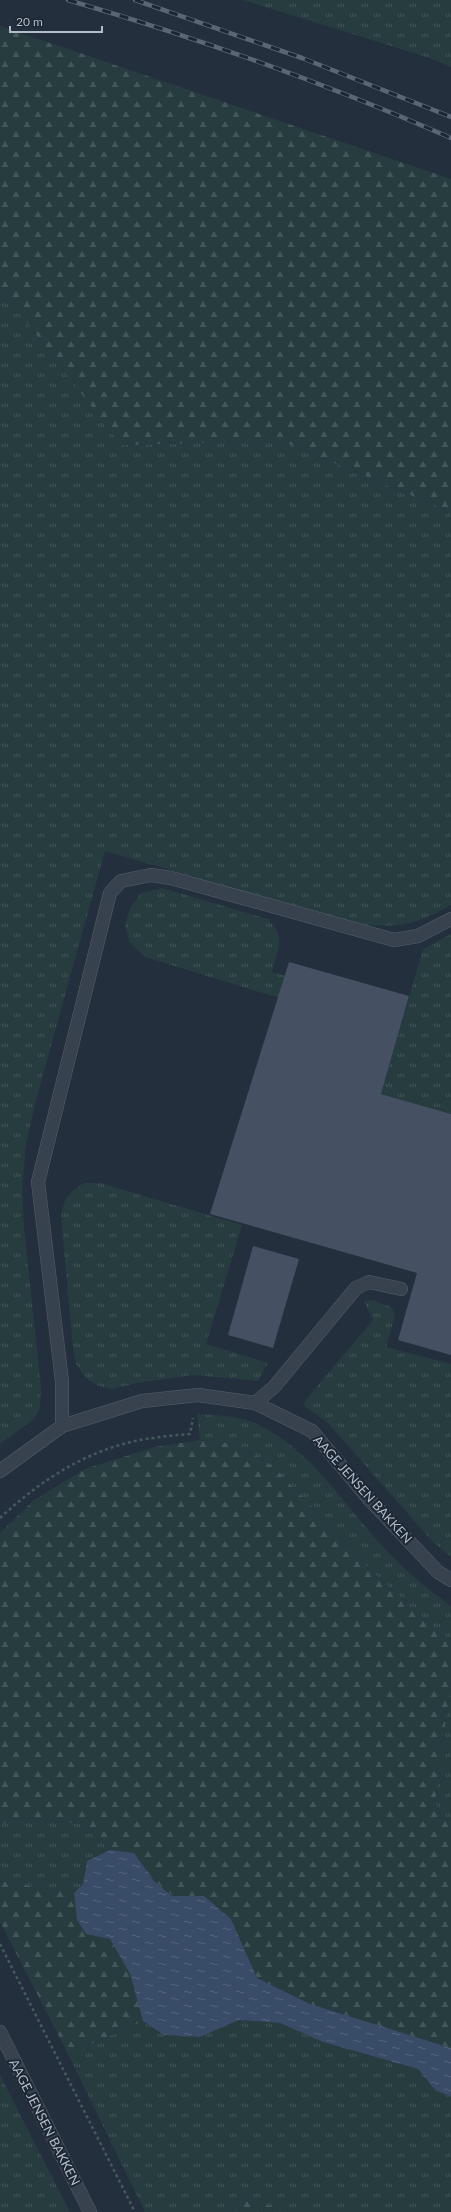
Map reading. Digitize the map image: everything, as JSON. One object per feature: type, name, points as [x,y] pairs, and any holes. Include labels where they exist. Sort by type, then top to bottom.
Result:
[{"type":"lane","points":[[62,1426],[62,1380],[38,1182],[110,893],[121,881],[151,875],[164,877],[394,940],[418,936],[451,919]]},
{"type":"lane","points":[[255,1403],[274,1387],[356,1288],[369,1282],[401,1289]]},
{"type":"lane","name":"AAGE JENSEN BAKKEN","points":[[0,1471],[62,1426],[142,1401],[198,1395],[255,1403],[312,1431],[369,1499],[438,1572],[451,1580]]},
{"type":"lane","name":"AAGE JENSEN BAKKEN","points":[[0,2032],[90,2212]]},
{"type":"path","points":[[0,1518],[27,1493],[67,1467],[111,1448],[144,1439],[190,1434],[198,1395]]},
{"type":"path","points":[[0,1944],[135,2212]]},
{"type":"green space","points":[[243,0],[451,0],[451,67],[430,58]]},
{"type":"green space","points":[[0,26],[451,179],[451,512],[282,441],[121,445],[0,287]]},
{"type":"green space","points":[[0,287],[122,445],[282,441],[451,512],[451,905],[438,912],[406,924],[384,926],[357,924],[105,851],[36,1100],[26,1144],[22,1189],[24,1228],[41,1387],[40,1408],[34,1419],[0,1444]]},
{"type":"green space","points":[[162,888],[268,919],[274,926],[279,938],[278,950],[272,972],[286,976],[279,998],[145,957],[130,943],[125,926],[130,908],[141,893]]},
{"type":"green space","points":[[451,934],[451,1114],[381,1094],[423,949]]},
{"type":"green space","points":[[84,1183],[100,1183],[242,1225],[206,1344],[268,1363],[258,1381],[193,1375],[137,1383],[112,1389],[96,1385],[84,1376],[76,1364],[73,1348],[61,1216],[68,1196]]},
{"type":"green space","points":[[373,1300],[391,1307],[395,1315],[386,1347],[451,1364],[451,1557],[432,1541],[328,1423],[303,1405],[373,1320],[364,1301]]},
{"type":"green space","points":[[197,1414],[220,1415],[250,1421],[275,1434],[308,1460],[394,1558],[421,1583],[451,1606],[451,1643],[377,1576],[274,1467],[238,1444],[200,1440]]},
{"type":"green space","points":[[200,1440],[238,1444],[274,1467],[377,1576],[451,1643],[451,1680],[435,1803],[451,1828],[451,2048],[310,2004],[257,1978],[231,1919],[204,1896],[173,1896],[154,1881],[134,1854],[110,1850],[82,1824],[17,1817],[0,1825],[0,1533],[33,1501],[85,1469],[155,1447]]},
{"type":"green space","points":[[451,1680],[451,1828],[435,1803]]},
{"type":"green space","points":[[16,1817],[82,1824],[110,1850],[87,1861],[83,1884],[74,1893],[0,1881],[0,1825]]},
{"type":"green space","points":[[0,1881],[74,1893],[77,1920],[86,1934],[110,1939],[130,1974],[143,2021],[68,2054],[0,1922]]},
{"type":"green space","points":[[239,2020],[280,2023],[323,2042],[418,2069],[436,2091],[451,2096],[451,2212],[293,2212],[239,2198],[226,2212],[145,2212],[68,2054],[143,2021],[164,2035],[200,2037]]},
{"type":"green space","points":[[0,2075],[70,2212],[0,2212]]},
{"type":"green space","points":[[239,2198],[292,2211],[293,2212],[226,2212]]},
{"type":"water","points":[[110,1850],[134,1853],[154,1881],[172,1896],[204,1896],[231,1919],[257,1978],[310,2004],[451,2048],[451,2096],[436,2091],[418,2069],[323,2042],[280,2023],[239,2020],[200,2037],[164,2035],[143,2021],[130,1974],[110,1939],[86,1934],[77,1920],[74,1893],[83,1884],[87,1861]]},
{"type":"building","points":[[289,962],[409,996],[381,1094],[451,1114],[451,1355],[398,1340],[417,1273],[210,1214]]},
{"type":"building","points":[[253,1246],[299,1259],[273,1348],[228,1335]]},
{"type":"railway","points":[[68,0],[165,30],[262,63],[357,99],[451,138]]},
{"type":"railway","points":[[135,0],[302,58],[451,117]]}]
